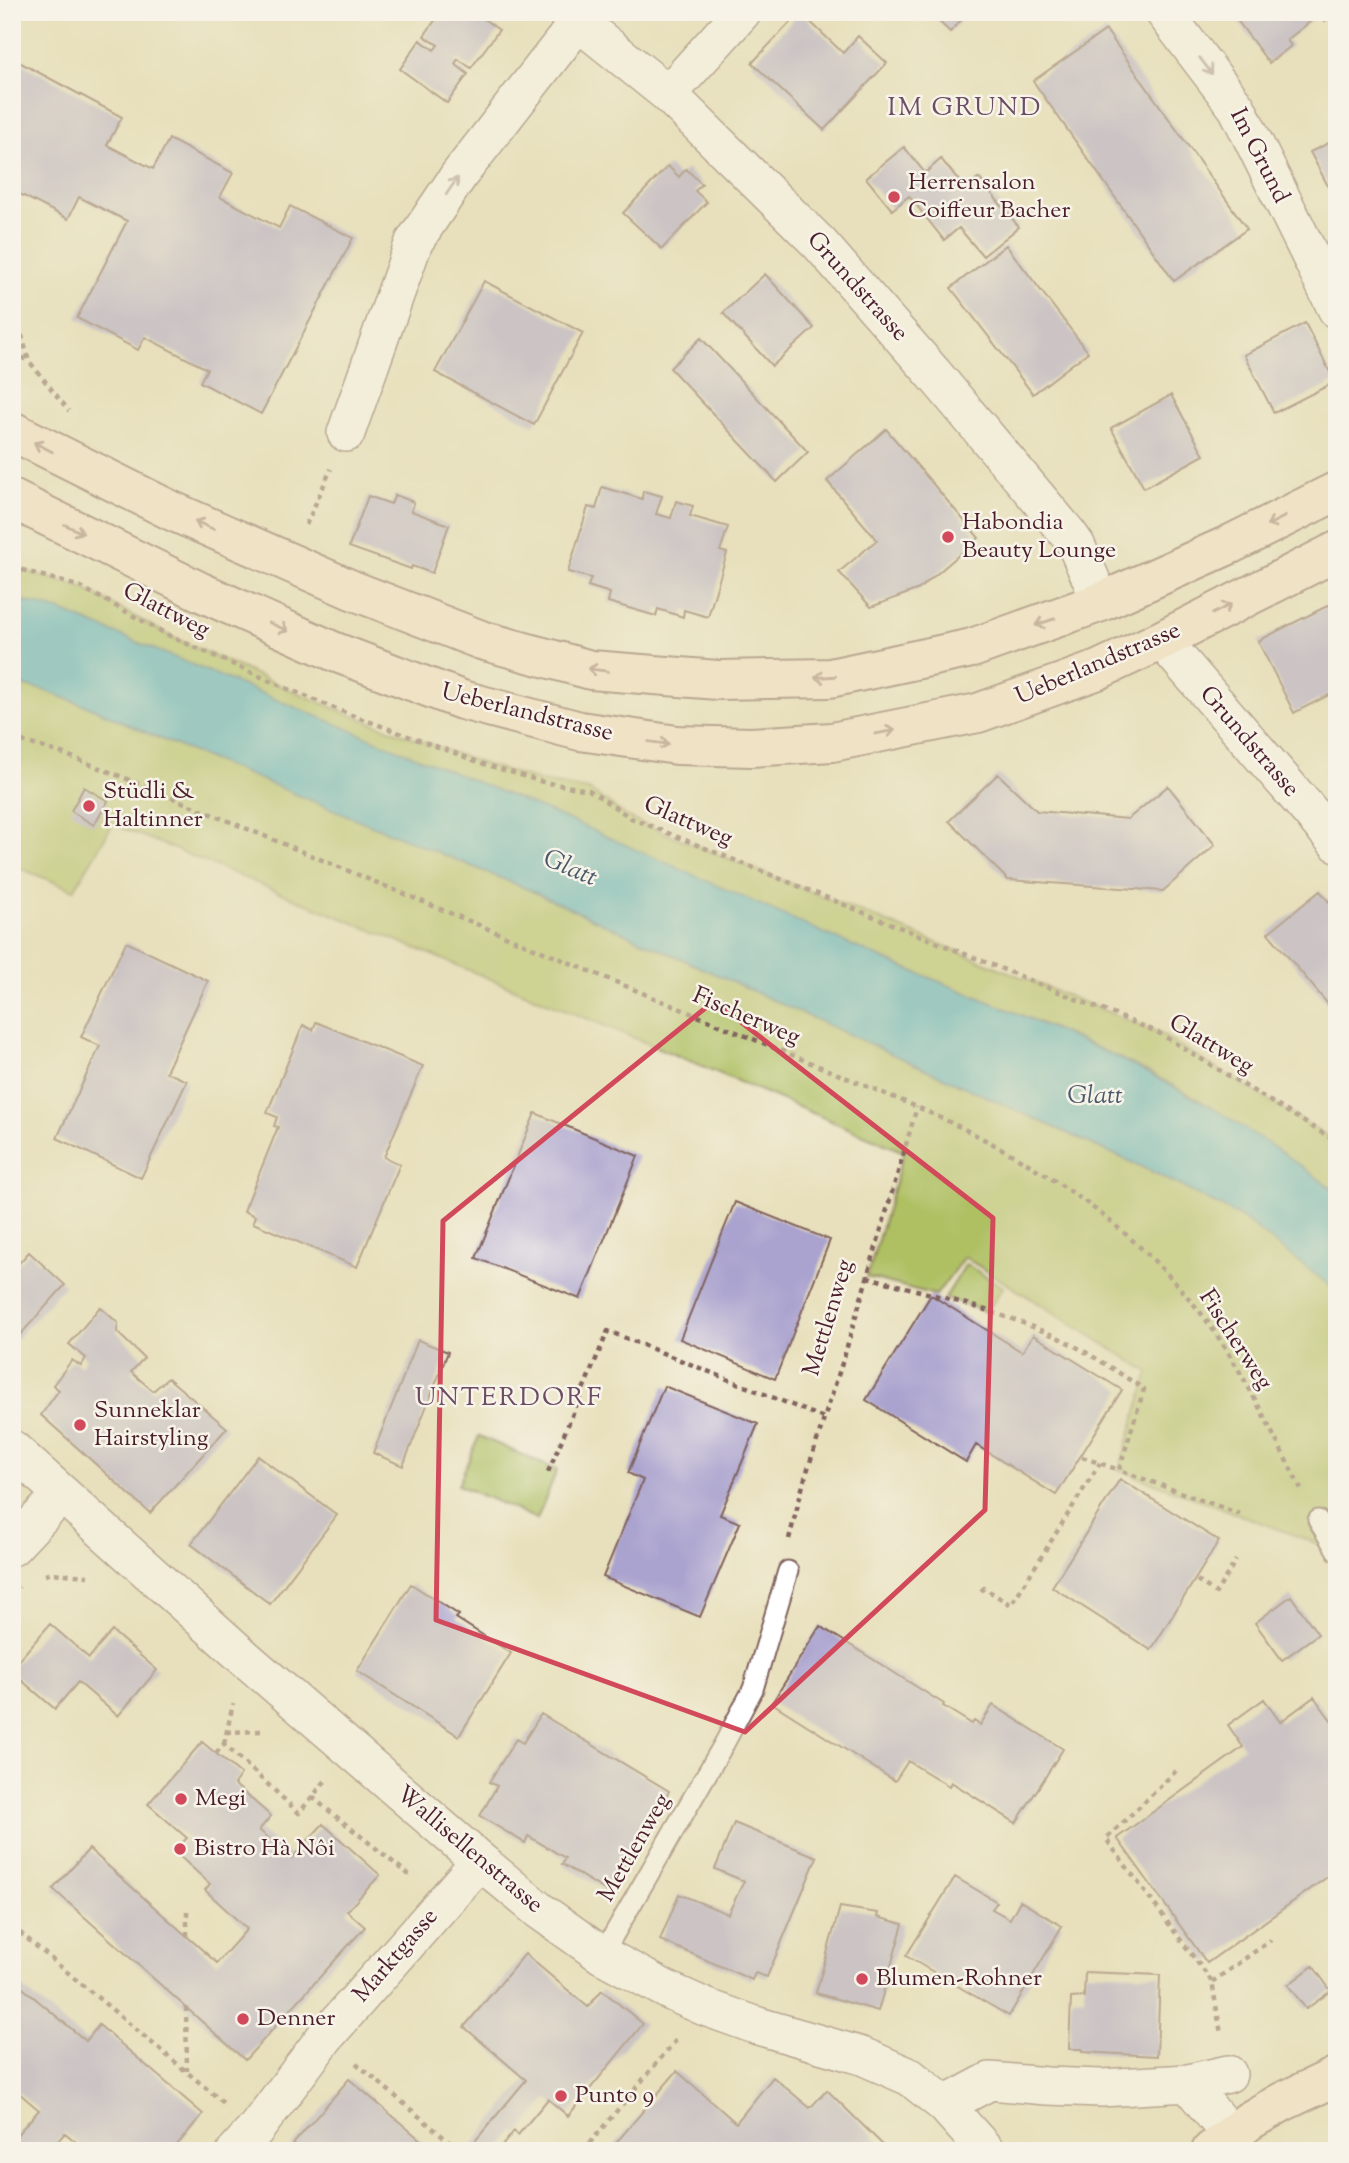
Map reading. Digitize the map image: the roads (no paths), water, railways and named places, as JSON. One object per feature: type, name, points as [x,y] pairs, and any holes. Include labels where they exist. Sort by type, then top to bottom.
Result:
[{"type":"main road","points":[[12,431],[170,510],[352,590],[481,640],[591,670],[718,680],[830,678],[972,648],[1101,603],[1231,544],[1337,491]]},
{"type":"main road","name":"Ueberlandstrasse","points":[[12,499],[201,592],[335,652],[462,700],[580,732],[677,745],[751,747],[832,742],[978,713],[1098,670],[1172,653],[1337,551]]},
{"type":"main road","points":[[1221,2143],[1282,2102],[1337,2077]]},
{"type":"street","points":[[668,94],[742,12]]},
{"type":"street","name":"Im Grund","points":[[1164,12],[1237,108],[1337,310]]},
{"type":"street","points":[[346,433],[414,243],[459,175],[573,17]]},
{"type":"street","name":"Grundstrasse","points":[[573,17],[668,94],[820,244],[1069,535],[1101,603]]},
{"type":"street","name":"Grundstrasse","points":[[1172,653],[1337,843]]},
{"type":"street","name":"Wallisellenstrasse","points":[[12,1449],[246,1659],[352,1750],[469,1872],[540,1911],[602,1955],[667,1990],[758,2026],[886,2065],[910,2077],[945,2105],[986,2151]]},
{"type":"street","points":[[12,1547],[62,1494]]},
{"type":"street","name":"Marktgasse","points":[[246,2141],[326,2037],[469,1872]]},
{"type":"street","points":[[945,2105],[990,2081],[1101,2088],[1188,2083],[1228,2074]]},
{"type":"street","points":[[1188,2083],[1221,2143]]},
{"type":"lane","points":[[1318,1520],[1337,1551]]},
{"type":"lane","name":"Mettlenweg","points":[[602,1955],[753,1689],[788,1571]]},
{"type":"water","name":"Glatt","points":[[12,598],[59,610],[567,819],[885,960],[1117,1057],[1210,1106],[1337,1192],[1337,1291],[1241,1217],[1153,1172],[525,888],[161,739],[95,709],[43,690],[12,683]]},
{"type":"place","name":"Herrensalon Coiffeur Bacher","points":[[894,197]]},
{"type":"place","name":"Habondia Beauty Lounge","points":[[948,537]]},
{"type":"place","name":"Stüdli & Haltinner","points":[[89,806]]},
{"type":"place","name":"Sunneklar Hairstyling","points":[[80,1425]]},
{"type":"place","name":"Megi","points":[[181,1799]]},
{"type":"place","name":"Bistro Hà Nôi","points":[[180,1849]]},
{"type":"place","name":"Blumen-Rohner","points":[[862,1979]]},
{"type":"place","name":"Denner","points":[[243,2019]]},
{"type":"place","name":"Punto 9","points":[[561,2096]]},
{"type":"district","name":"IM GRUND","points":[[965,108]]},
{"type":"district","name":"UNTERDORF","points":[[509,1398]]}]
